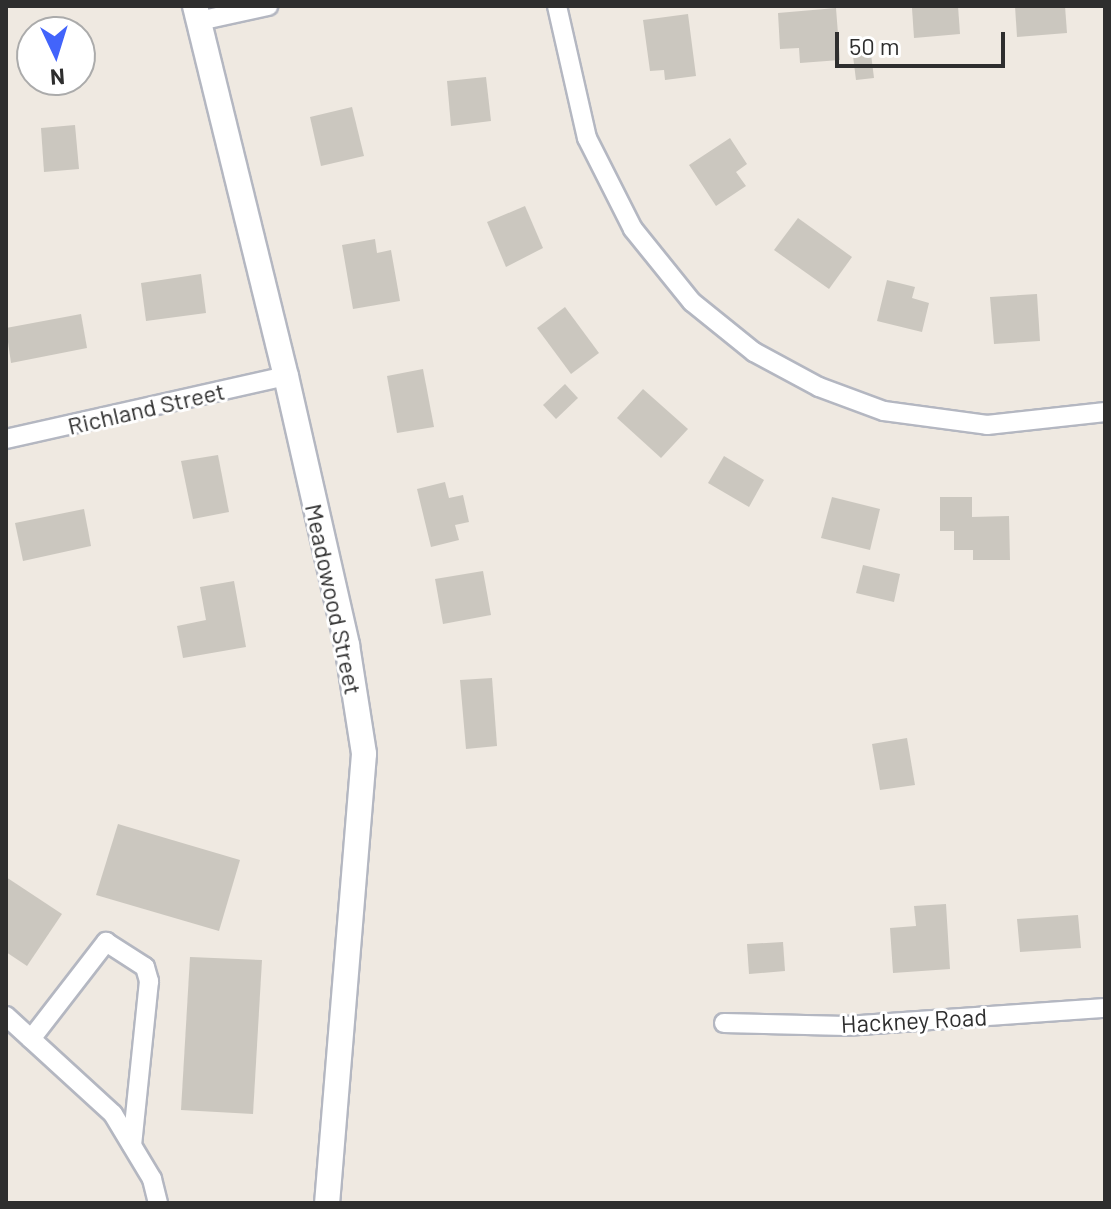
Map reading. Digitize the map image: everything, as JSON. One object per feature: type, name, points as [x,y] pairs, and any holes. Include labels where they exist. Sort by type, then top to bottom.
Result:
[{"type":"street","points":[[197,13],[268,6]]},
{"type":"street","points":[[557,6],[587,138],[633,229],[692,302],[754,352],[819,387],[884,411],[987,425],[1105,412]]},
{"type":"street","name":"Meadowood Street","points":[[197,13],[286,376],[347,645],[364,754],[327,1203]]},
{"type":"street","name":"Richland Street","points":[[6,439],[286,376]]},
{"type":"street","points":[[31,1039],[106,942],[145,967],[149,981],[132,1145]]},
{"type":"street","name":"Hackney Road","points":[[724,1023],[846,1026],[1105,1008]]},
{"type":"street","points":[[6,1016],[113,1114],[152,1179],[158,1203]]},
{"type":"building","points":[[958,6],[960,34],[914,38],[912,8]]},
{"type":"building","points":[[1015,6],[1065,6],[1067,33],[1017,37]]},
{"type":"building","points":[[836,8],[840,60],[800,63],[799,48],[780,49],[778,13]]},
{"type":"building","points":[[688,14],[696,76],[665,80],[664,70],[650,71],[643,20]]},
{"type":"building","points":[[871,54],[874,78],[856,80],[853,56]]},
{"type":"building","points":[[486,77],[491,121],[451,126],[447,81]]},
{"type":"building","points":[[352,107],[364,156],[321,166],[310,117]]},
{"type":"building","points":[[75,125],[79,169],[44,172],[41,128]]},
{"type":"building","points":[[730,138],[747,164],[736,172],[746,186],[716,206],[689,165]]},
{"type":"building","points":[[525,206],[543,248],[506,267],[487,222]]},
{"type":"building","points":[[798,218],[852,257],[829,289],[774,250]]},
{"type":"building","points":[[375,239],[377,253],[391,250],[400,301],[353,309],[342,245]]},
{"type":"building","points":[[201,274],[206,313],[146,321],[141,283]]},
{"type":"building","points":[[887,280],[915,287],[912,298],[929,303],[922,332],[877,321]]},
{"type":"building","points":[[1037,294],[1040,341],[994,344],[990,297]]},
{"type":"building","points":[[565,307],[599,353],[571,374],[537,328]]},
{"type":"building","points":[[81,314],[87,348],[11,363],[6,328]]},
{"type":"building","points":[[423,369],[434,427],[397,433],[387,376]]},
{"type":"building","points":[[565,384],[578,398],[556,419],[543,405]]},
{"type":"building","points":[[643,389],[688,429],[661,458],[617,418]]},
{"type":"building","points":[[218,455],[229,512],[193,519],[181,461]]},
{"type":"building","points":[[724,456],[764,480],[749,507],[708,483]]},
{"type":"building","points":[[445,482],[449,498],[463,495],[469,522],[455,525],[459,540],[431,547],[417,489]]},
{"type":"building","points":[[832,497],[880,509],[870,550],[821,538]]},
{"type":"building","points":[[940,497],[972,497],[972,517],[1009,516],[1010,560],[973,560],[973,550],[954,550],[954,531],[940,531]]},
{"type":"building","points":[[84,509],[91,546],[23,561],[15,523]]},
{"type":"building","points":[[863,565],[900,574],[894,602],[856,593]]},
{"type":"building","points":[[483,571],[491,615],[443,624],[435,579]]},
{"type":"building","points":[[234,581],[246,647],[183,658],[177,626],[206,620],[200,587]]},
{"type":"building","points":[[492,678],[497,746],[466,749],[460,680]]},
{"type":"building","points":[[907,738],[915,785],[880,790],[872,744]]},
{"type":"building","points":[[118,824],[240,860],[219,931],[96,895]]},
{"type":"building","points":[[6,877],[62,914],[27,966],[6,952]]},
{"type":"building","points":[[946,904],[950,969],[893,973],[890,928],[916,926],[914,906]]},
{"type":"building","points":[[1078,915],[1081,948],[1020,952],[1017,919]]},
{"type":"building","points":[[783,942],[785,971],[749,974],[747,944]]},
{"type":"building","points":[[190,957],[262,960],[253,1114],[181,1110]]}]
